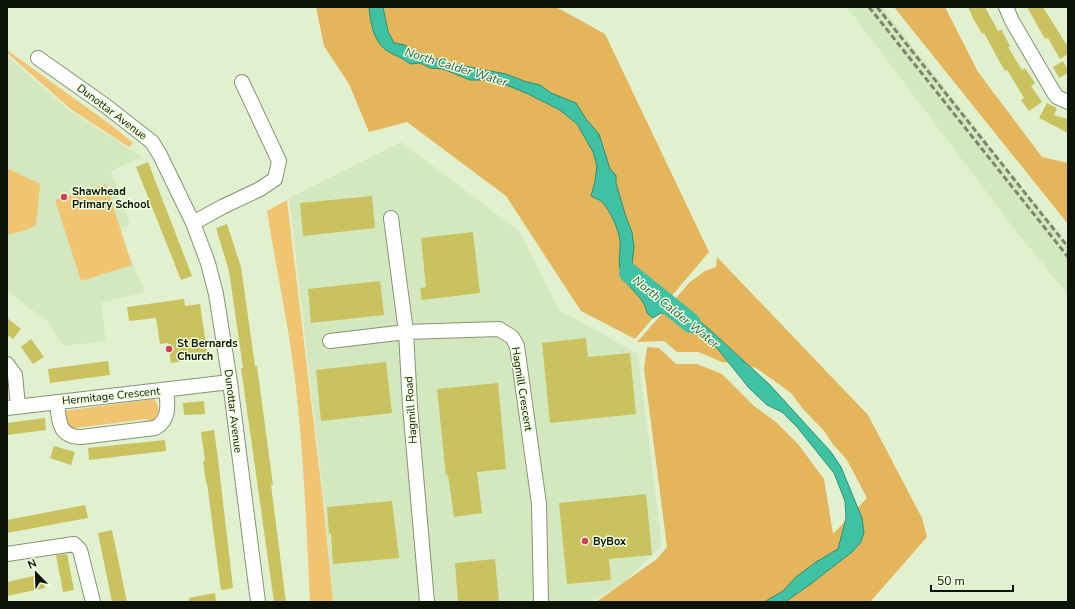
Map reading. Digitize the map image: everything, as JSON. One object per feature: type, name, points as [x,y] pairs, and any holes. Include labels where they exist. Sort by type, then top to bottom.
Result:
[{"type":"street","points":[[1006,7],[1012,21],[1054,93],[1057,97],[1068,102]]},
{"type":"street","name":"Dunottar Avenue","points":[[38,58],[106,106],[152,142],[160,155],[193,223],[208,263],[216,294],[230,382],[258,602]]},
{"type":"street","points":[[193,223],[222,207],[260,190],[275,179],[279,161],[242,82]]},
{"type":"street","name":"Hagmill Road","points":[[391,218],[406,332],[410,406],[427,602]]},
{"type":"street","name":"Hagmill Crescent","points":[[330,341],[406,332],[499,329],[512,337],[517,346],[538,504],[541,602]]},
{"type":"street","points":[[7,364],[16,375],[13,407]]},
{"type":"street","name":"Hermitage Crescent","points":[[13,407],[230,382]]},
{"type":"street","name":"Hermitage Crescent","points":[[57,403],[58,419],[63,429],[72,437],[155,428],[160,426],[167,415],[166,390]]},
{"type":"street","points":[[7,554],[74,544],[80,550],[93,602]]},
{"type":"shaded area","points":[[316,7],[556,7],[605,34],[709,252],[635,339],[581,311],[506,196],[407,122],[369,132],[349,84],[324,46]]},
{"type":"shaded area","points":[[847,7],[882,7],[1042,213],[1068,244],[1068,295],[1015,230]]},
{"type":"shaded area","points":[[894,7],[945,7],[978,72],[1042,157],[1068,163],[1068,224]]},
{"type":"shaded area","points":[[7,50],[111,125],[133,143],[129,147],[72,110],[7,53]]},
{"type":"shaded area","name":"Shawhead Primary School","points":[[7,56],[70,111],[142,157],[111,171],[130,224],[118,231],[145,292],[101,303],[106,341],[63,346],[47,321],[7,291]]},
{"type":"shaded area","points":[[401,142],[519,231],[559,310],[638,354],[662,546],[625,581],[592,602],[333,602],[324,502],[289,198]]},
{"type":"shaded area","points":[[7,168],[40,184],[36,225],[32,228],[7,235]]},
{"type":"shaded area","points":[[106,184],[132,265],[81,281],[55,200]]},
{"type":"shaded area","points":[[287,200],[323,501],[333,602],[310,602],[298,407],[290,343],[267,211]]},
{"type":"shaded area","points":[[717,257],[868,415],[922,518],[927,537],[870,602],[596,602],[657,559],[667,547],[644,369],[647,347],[659,348],[676,364],[697,364],[722,374],[754,406],[776,422],[798,444],[824,479],[833,534],[867,498],[847,460],[832,443],[825,432],[803,409],[791,393],[756,368],[722,362],[698,352],[677,352],[664,341],[637,342],[690,282],[705,271],[716,267]]},
{"type":"shaded area","points":[[154,399],[158,406],[158,412],[156,419],[151,425],[147,419],[75,428],[73,434],[61,414],[63,411]]},
{"type":"water","points":[[369,7],[383,7],[388,31],[394,43],[405,45],[412,51],[449,63],[506,74],[540,85],[551,93],[576,103],[586,119],[599,134],[610,169],[616,175],[616,183],[632,232],[634,247],[632,265],[644,279],[658,304],[685,309],[708,328],[769,384],[831,452],[841,467],[862,518],[864,533],[861,542],[852,552],[785,602],[764,602],[783,591],[796,577],[816,562],[838,549],[846,518],[845,501],[834,473],[797,427],[782,412],[767,405],[749,388],[717,348],[672,315],[661,313],[653,318],[647,313],[643,302],[623,278],[619,264],[620,241],[614,220],[602,202],[591,196],[597,166],[593,152],[577,124],[560,110],[504,84],[484,80],[470,80],[443,69],[430,68],[420,63],[410,64],[402,58],[389,52],[380,44],[376,38],[372,26]]},
{"type":"building","points":[[968,7],[985,7],[998,31],[1001,29],[1010,46],[1008,47],[1022,70],[1025,68],[1035,83],[1031,86],[1042,102],[1029,111],[1021,100],[1024,98],[1007,70],[1005,71],[984,33],[982,34]]},
{"type":"building","points":[[1027,7],[1043,7],[1068,47],[1068,54],[1060,59],[1048,38],[1045,39]]},
{"type":"building","points":[[1063,61],[1068,73],[1059,78],[1053,67]]},
{"type":"building","points":[[1047,103],[1057,108],[1054,115],[1068,119],[1068,133],[1039,118]]},
{"type":"building","points":[[148,162],[192,276],[181,280],[136,167]]},
{"type":"building","points":[[372,196],[375,228],[303,236],[300,203]]},
{"type":"building","points":[[227,224],[241,267],[255,366],[257,366],[273,485],[271,485],[286,602],[274,602],[229,271],[216,228]]},
{"type":"building","points":[[473,232],[480,293],[422,300],[420,288],[426,287],[421,238]]},
{"type":"building","points":[[380,281],[384,315],[311,323],[308,289]]},
{"type":"building","points":[[184,299],[185,306],[200,304],[208,357],[171,363],[168,343],[160,344],[156,318],[129,321],[127,307]]},
{"type":"building","points":[[7,318],[21,329],[13,339],[7,335]]},
{"type":"building","points":[[586,338],[588,357],[630,353],[636,414],[550,423],[542,343]]},
{"type":"building","points":[[31,339],[44,357],[33,364],[21,347]]},
{"type":"building","points":[[108,361],[110,375],[50,383],[48,369]]},
{"type":"building","points":[[386,362],[392,413],[321,421],[316,370]]},
{"type":"building","points":[[498,383],[506,469],[477,472],[482,513],[454,517],[448,475],[446,476],[437,389]]},
{"type":"building","points":[[204,401],[205,414],[184,415],[183,403]]},
{"type":"building","points":[[45,418],[46,430],[7,435],[7,423]]},
{"type":"building","points":[[214,430],[233,588],[221,590],[203,461],[205,461],[201,432]]},
{"type":"building","points":[[165,440],[166,451],[89,460],[88,448]]},
{"type":"building","points":[[54,446],[75,452],[71,465],[50,458]]},
{"type":"building","points":[[646,494],[652,555],[609,559],[611,580],[567,584],[559,503]]},
{"type":"building","points":[[392,501],[399,558],[333,564],[327,507]]},
{"type":"building","points":[[85,505],[88,518],[7,533],[7,520]]},
{"type":"building","points":[[112,530],[127,602],[112,602],[98,533]]},
{"type":"building","points":[[67,554],[74,590],[63,592],[56,555]]},
{"type":"building","points":[[495,559],[499,602],[458,602],[455,563]]},
{"type":"building","points":[[42,574],[45,588],[7,596],[7,582]]},
{"type":"building","points":[[215,593],[216,602],[189,602],[189,598]]},
{"type":"waterway","name":"North Calder Water","points":[[629,273],[691,323]]},
{"type":"railway","points":[[869,7],[1068,257]]},
{"type":"railway","points":[[877,7],[1068,247]]},
{"type":"place","name":"Shawhead Primary School","points":[[64,197]]},
{"type":"place","name":"St Bernards Church","points":[[169,349]]},
{"type":"place","name":"ByBox","points":[[585,541]]}]
